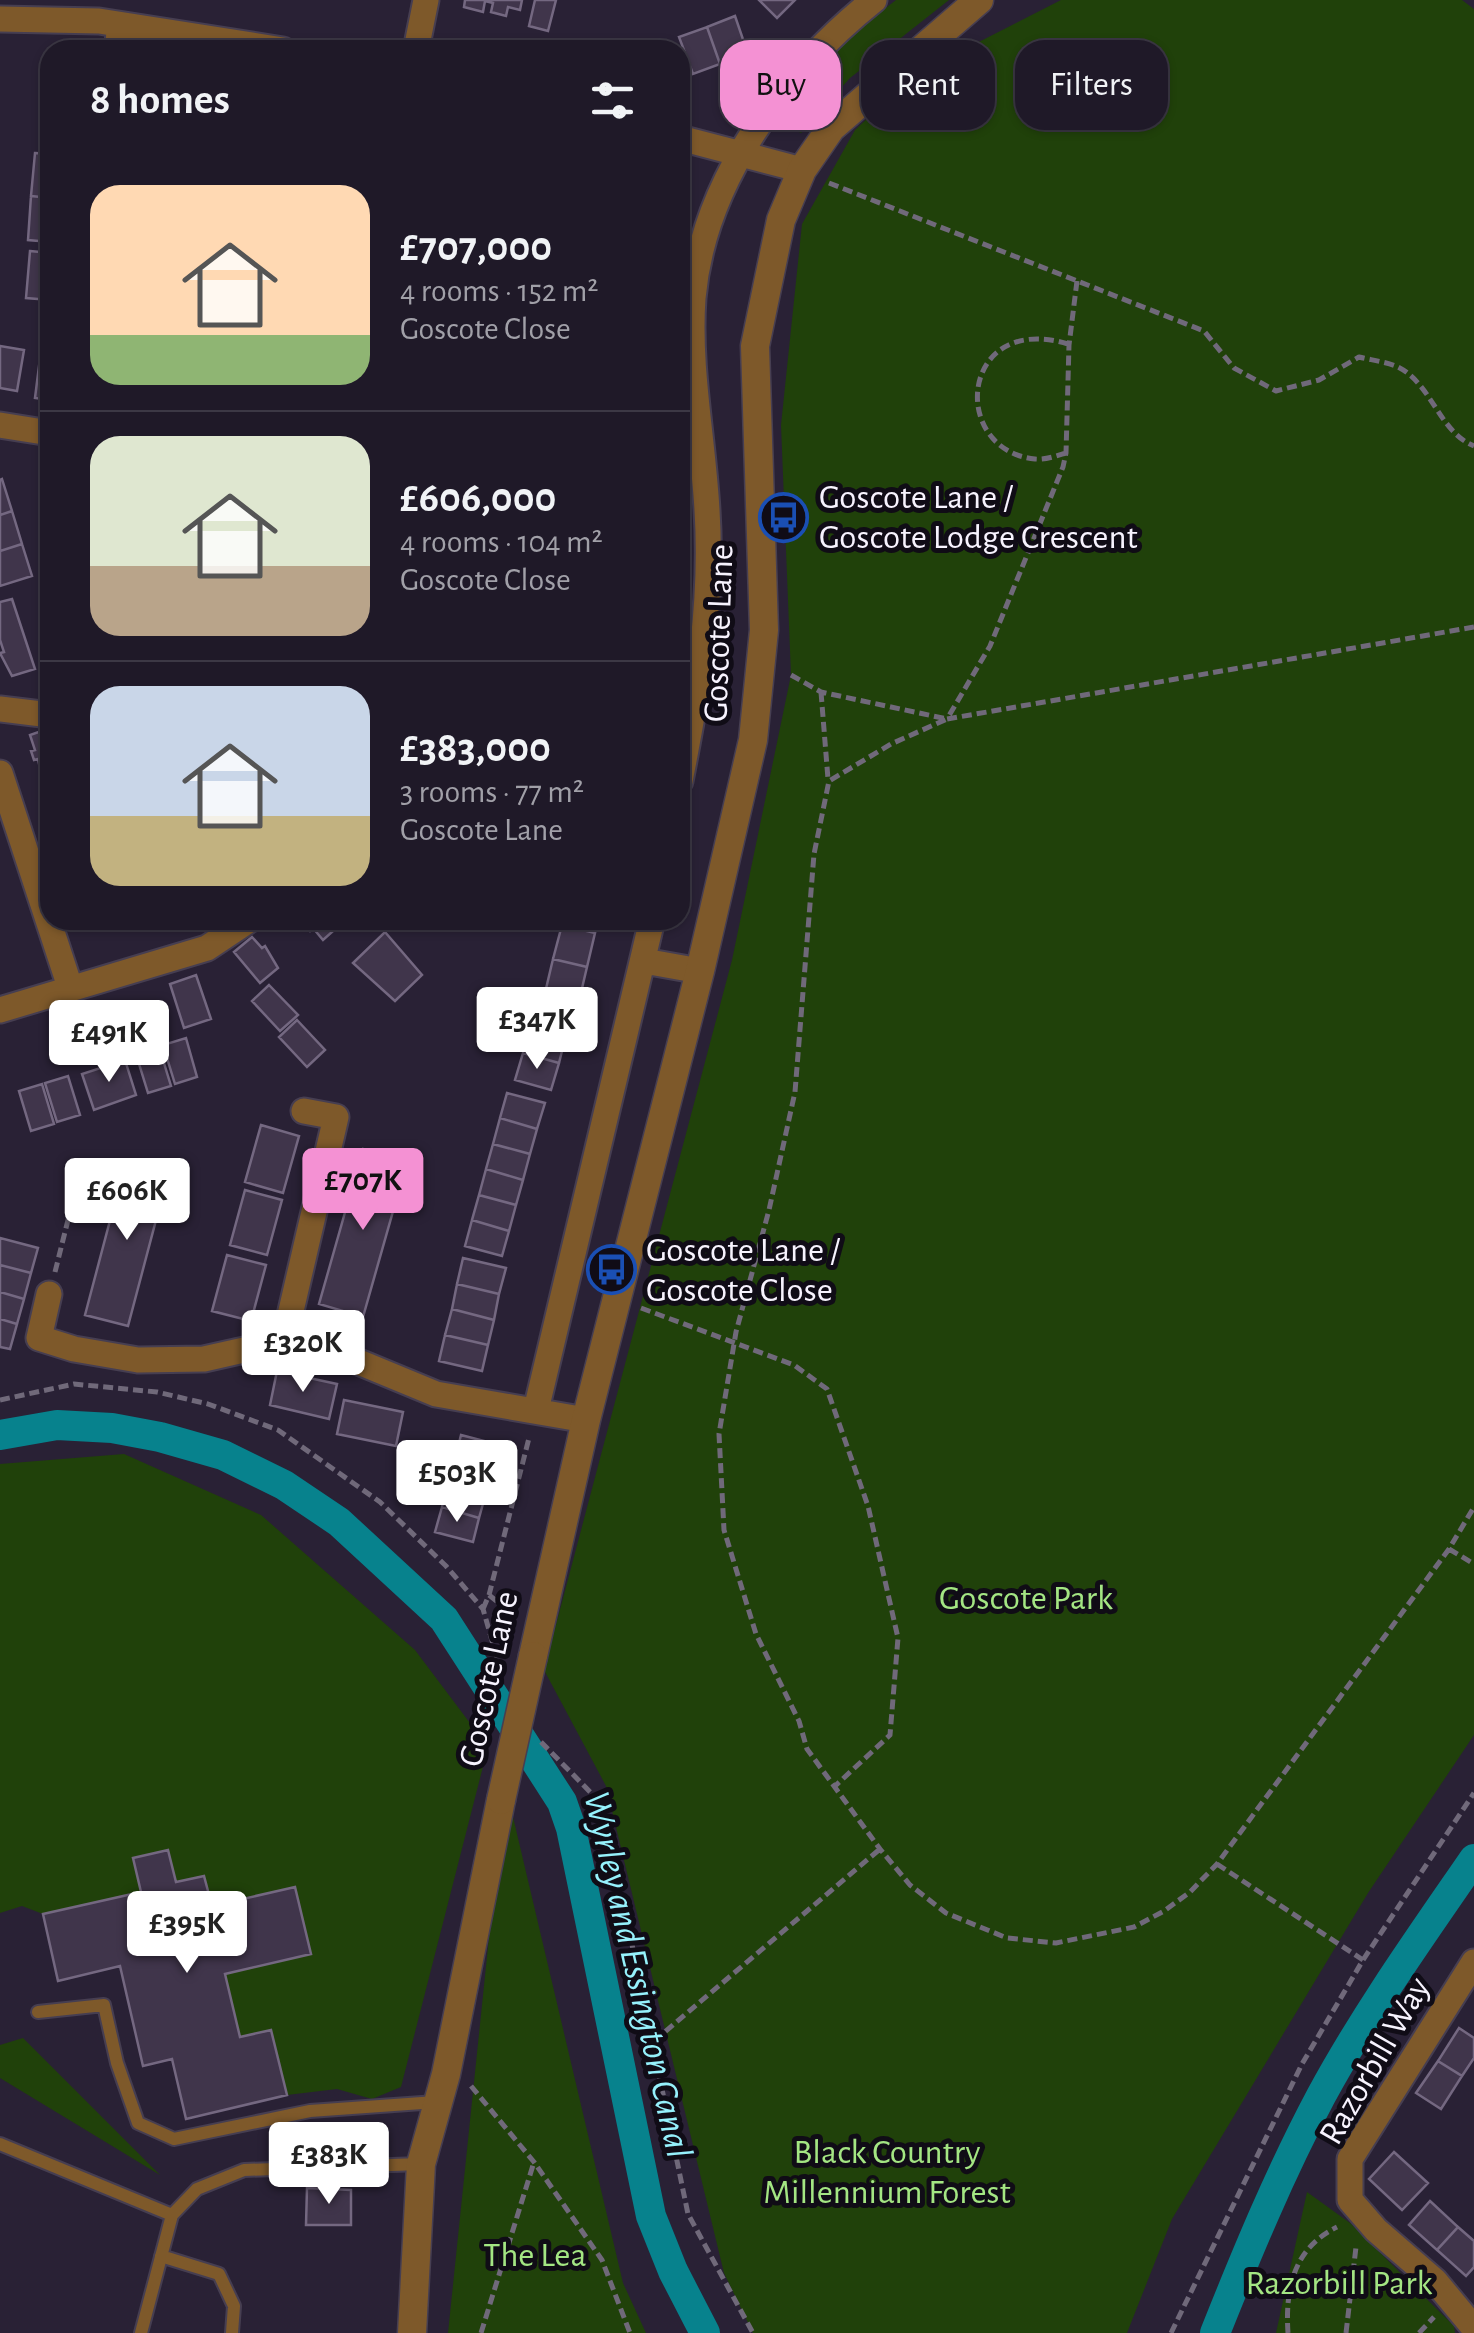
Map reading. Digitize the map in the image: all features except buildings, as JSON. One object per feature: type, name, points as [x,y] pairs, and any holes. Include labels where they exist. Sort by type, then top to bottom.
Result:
[{"type":"street","points":[[418,40],[426,0]]},
{"type":"street","name":"Goscote Lane","points":[[690,727],[707,634],[708,512],[695,391],[693,297],[705,240],[738,152],[802,67],[836,30],[874,0]]},
{"type":"street","name":"Goscote Lane","points":[[412,2333],[421,2164],[446,2074],[501,1800],[586,1420],[700,971],[752,740],[764,630],[755,346],[781,220],[802,170],[831,128],[979,0]]},
{"type":"street","points":[[0,19],[157,40]]},
{"type":"street","points":[[690,140],[802,170]]},
{"type":"street","points":[[0,425],[40,431]]},
{"type":"street","points":[[0,709],[40,714]]},
{"type":"street","points":[[0,773],[40,895]]},
{"type":"street","points":[[51,930],[70,987]]},
{"type":"street","points":[[0,1010],[206,948],[234,930]]},
{"type":"street","points":[[536,1410],[650,930]]},
{"type":"street","points":[[644,961],[700,971]]},
{"type":"street","points":[[284,1341],[336,1117],[304,1111]]},
{"type":"street","points":[[49,1294],[39,1338],[74,1349],[138,1360],[204,1359],[284,1341],[320,1346],[436,1394],[586,1420]]},
{"type":"street","name":"Razorbill Way","points":[[1474,1962],[1350,2158],[1350,2212],[1435,2281],[1474,2328]]},
{"type":"lane","points":[[38,2012],[104,2006],[116,2063],[138,2124],[174,2140],[310,2111],[436,2102]]},
{"type":"lane","points":[[0,2144],[172,2215]]},
{"type":"lane","points":[[141,2333],[172,2215],[197,2189],[244,2170],[421,2164]]},
{"type":"lane","points":[[161,2256],[219,2274],[234,2306],[232,2333]]},
{"type":"path","points":[[802,170],[1204,332],[1234,368],[1276,391],[1318,380],[1358,357],[1399,367],[1431,398],[1457,439],[1474,446]]},
{"type":"path","points":[[946,719],[990,646],[1066,453],[1069,345],[1076,281]]},
{"type":"path","points":[[1066,453],[1039,460],[1012,454],[990,436],[978,410],[978,382],[992,357],[1015,341],[1042,336],[1069,345]]},
{"type":"path","points":[[828,780],[891,744],[946,719],[1474,627]]},
{"type":"path","points":[[791,675],[821,692],[946,719]]},
{"type":"path","points":[[821,692],[828,780],[814,854],[796,1092],[734,1343],[719,1434],[724,1530],[756,1634],[799,1721],[807,1749],[880,1849],[910,1885],[946,1913],[1007,1938],[1056,1944],[1134,1927],[1164,1911],[1190,1892],[1217,1864],[1449,1549],[1474,1507]]},
{"type":"path","points":[[49,1294],[71,1208]]},
{"type":"path","points":[[640,1307],[794,1365],[827,1389],[872,1525],[898,1638],[890,1734],[834,1787]]},
{"type":"path","points":[[0,1400],[74,1384],[157,1392],[208,1404],[278,1430],[380,1502],[446,1566],[483,1608],[503,1680]]},
{"type":"path","points":[[483,1608],[536,1410]]},
{"type":"path","points":[[1449,1549],[1474,1564]]},
{"type":"path","points":[[532,1728],[542,1744],[603,1806],[688,2214],[753,2333]]},
{"type":"path","points":[[1171,2333],[1302,2064],[1364,1960],[1474,1792]]},
{"type":"path","points":[[653,2042],[880,1849]]},
{"type":"path","points":[[1217,1864],[1364,1960]]},
{"type":"path","points":[[446,2074],[474,2087],[534,2162],[602,2260],[630,2333]]},
{"type":"path","points":[[481,2333],[534,2162]]},
{"type":"path","points":[[1288,2333],[1290,2291],[1299,2258],[1350,2212],[1356,2246],[1347,2332]]},
{"type":"green space","points":[[896,0],[949,0],[898,40],[861,40],[861,69],[841,88],[843,41]]},
{"type":"green space","name":"Goscote Park","points":[[1061,0],[1462,0],[1474,9],[1474,1735],[1368,1893],[1172,2219],[1127,2333],[753,2333],[724,2273],[606,1786],[544,1670],[732,960],[791,675],[781,425],[802,224],[861,124],[861,130],[995,130],[995,40],[983,40]]},
{"type":"green space","points":[[124,1454],[261,1515],[415,1650],[488,1747],[401,2087],[372,2099],[337,2089],[287,2095],[271,2030],[240,2037],[225,1974],[310,1954],[212,1906],[204,1876],[176,1882],[167,1850],[133,1858],[141,1892],[43,1914],[22,1906],[0,1913],[0,1464]]},
{"type":"green space","name":"The Lea","points":[[505,1783],[623,2283],[646,2333],[448,2333]]},
{"type":"green space","points":[[23,2038],[160,2175],[0,2078],[0,2045]]},
{"type":"green space","name":"Razorbill Park","points":[[1307,2192],[1350,2223],[1454,2326],[1455,2333],[1276,2333]]},
{"type":"waterway","name":"Wyrley and Essington Canal","points":[[0,1435],[57,1425],[112,1428],[223,1455],[284,1485],[339,1522],[444,1619],[562,1802],[571,1828],[651,2216],[673,2271],[705,2333]]},
{"type":"waterway","name":"Wyrley and Essington Canal","points":[[1215,2333],[1278,2184],[1321,2096],[1375,2005],[1474,1859]]},
{"type":"place","name":"Goscote Lane / Goscote Lodge Crescent","points":[[784,517]]},
{"type":"place","name":"Goscote Lane / Goscote Close","points":[[611,1270]]},
{"type":"park label","name":"Black Country Millennium Forest","points":[[887,2172]]}]
